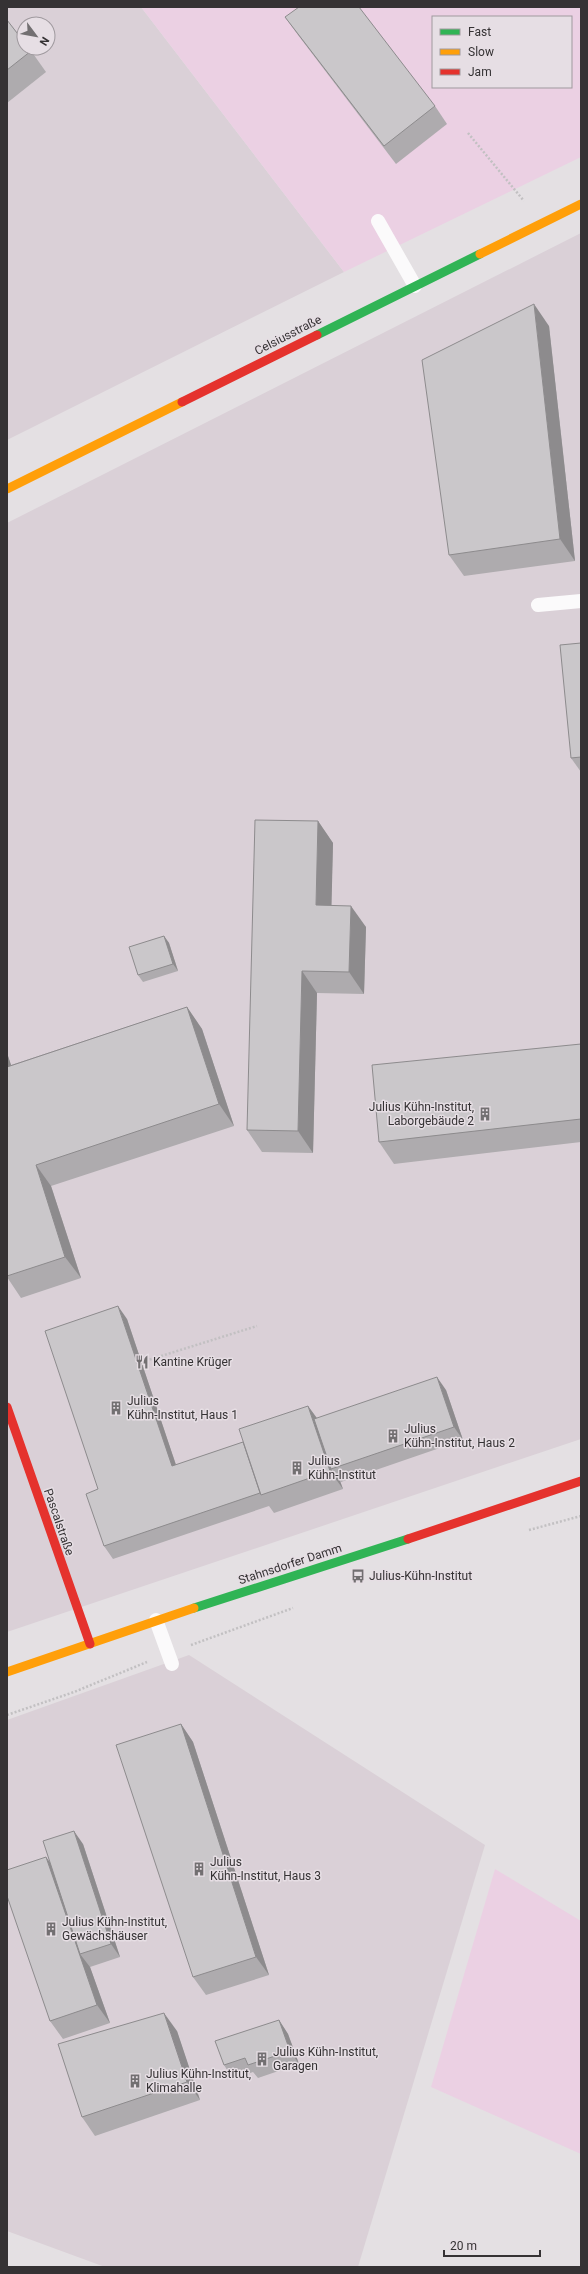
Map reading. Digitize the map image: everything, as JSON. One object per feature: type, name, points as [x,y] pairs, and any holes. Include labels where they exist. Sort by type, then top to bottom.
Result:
[{"type":"street","name":"Celsiusstraße","points":[[7,489],[581,204]]},
{"type":"street","name":"Pascalstraße","points":[[7,1407],[90,1644]]},
{"type":"street","name":"Stahnsdorfer Damm","points":[[7,1672],[156,1620],[335,1563],[581,1481]]},
{"type":"lane","points":[[378,221],[415,286]]},
{"type":"lane","points":[[538,605],[581,601]]},
{"type":"lane","points":[[156,1620],[170,1658]]},
{"type":"path","points":[[468,133],[522,199],[539,225]]},
{"type":"path","points":[[142,1362],[257,1326]]},
{"type":"path","points":[[528,1530],[581,1516]]},
{"type":"path","points":[[7,1715],[170,1658],[296,1607]]},
{"type":"shaded area","points":[[7,7],[141,7],[344,272],[7,440]]},
{"type":"shaded area","points":[[141,7],[581,7],[581,157],[344,272]]},
{"type":"shaded area","points":[[581,233],[581,1439],[7,1632],[7,523]]},
{"type":"shaded area","points":[[189,1655],[485,1845],[358,2267],[105,2267],[7,2231],[7,1720]]},
{"type":"shaded area","points":[[495,1869],[581,1921],[581,2154],[431,2087]]},
{"type":"building","points":[[299,7],[359,7],[435,106],[384,146],[285,17]]},
{"type":"building","points":[[7,20],[16,32],[16,56],[25,56],[7,70]]},
{"type":"building","points":[[534,304],[560,539],[449,555],[422,360]]},
{"type":"building","points":[[581,643],[581,757],[571,758],[560,645]]},
{"type":"building","points":[[255,820],[318,821],[316,905],[351,906],[349,972],[302,971],[298,1131],[247,1130]]},
{"type":"building","points":[[164,936],[173,964],[138,975],[129,947]]},
{"type":"building","points":[[187,1007],[219,1104],[36,1165],[65,1257],[7,1276],[7,1067]]},
{"type":"building","name":"Julius Kühn-Institut, Laborgebäude 2","points":[[581,1044],[581,1119],[379,1142],[372,1065]]},
{"type":"building","name":"Julius Kühn-Institut, Haus 1","points":[[118,1306],[172,1466],[243,1442],[260,1493],[104,1546],[86,1494],[98,1489],[45,1331]]},
{"type":"building","name":"Julius Kühn-Institut, Haus 2","points":[[437,1377],[454,1427],[331,1469],[314,1419]]},
{"type":"building","name":"Julius Kühn-Institut","points":[[308,1406],[330,1471],[261,1495],[239,1429]]},
{"type":"building","name":"Julius Kühn-Institut, Haus 3","points":[[181,1724],[256,1957],[193,1977],[116,1745]]},
{"type":"building","name":"Julius Kühn-Institut, Gewächshäuser","points":[[74,1831],[111,1944],[80,1954],[43,1841]]},
{"type":"building","name":"Julius Kühn-Institut, Gewächshäuser","points":[[46,1857],[97,2005],[50,2021],[7,1896],[7,1870]]},
{"type":"building","name":"Julius Kühn-Institut, Klimahalle","points":[[164,2013],[187,2082],[82,2117],[58,2044]]},
{"type":"building","points":[[279,2020],[290,2051],[248,2065],[245,2058],[224,2065],[215,2041]]},
{"type":"traffic: fast","points":[[317,335],[480,254]]},
{"type":"traffic: fast","points":[[194,1608],[408,1539]]},
{"type":"traffic: slow","points":[[480,254],[581,204]]},
{"type":"traffic: slow","points":[[7,489],[182,402]]},
{"type":"traffic: slow","points":[[7,1672],[194,1608]]},
{"type":"traffic: jam","points":[[182,402],[317,335]]},
{"type":"traffic: jam","points":[[7,1407],[90,1644]]},
{"type":"traffic: jam","points":[[408,1539],[581,1481]]},
{"type":"place","name":"Julius Kühn-Institut, Laborgebäude 2","points":[[485,1114]]},
{"type":"place","name":"Kantine Krüger","points":[[142,1362]]},
{"type":"place","name":"Julius Kühn-Institut, Haus 1","points":[[116,1408]]},
{"type":"place","name":"Julius Kühn-Institut, Haus 2","points":[[393,1436]]},
{"type":"place","name":"Julius Kühn-Institut","points":[[297,1468]]},
{"type":"place","name":"Julius-Kühn-Institut","points":[[358,1576]]},
{"type":"place","name":"Julius Kühn-Institut, Haus 3","points":[[199,1869]]},
{"type":"place","name":"Julius Kühn-Institut, Gewächshäuser","points":[[51,1929]]},
{"type":"place","name":"Julius Kühn-Institut, Garagen","points":[[262,2059]]},
{"type":"place","name":"Julius Kühn-Institut, Klimahalle","points":[[135,2081]]}]
